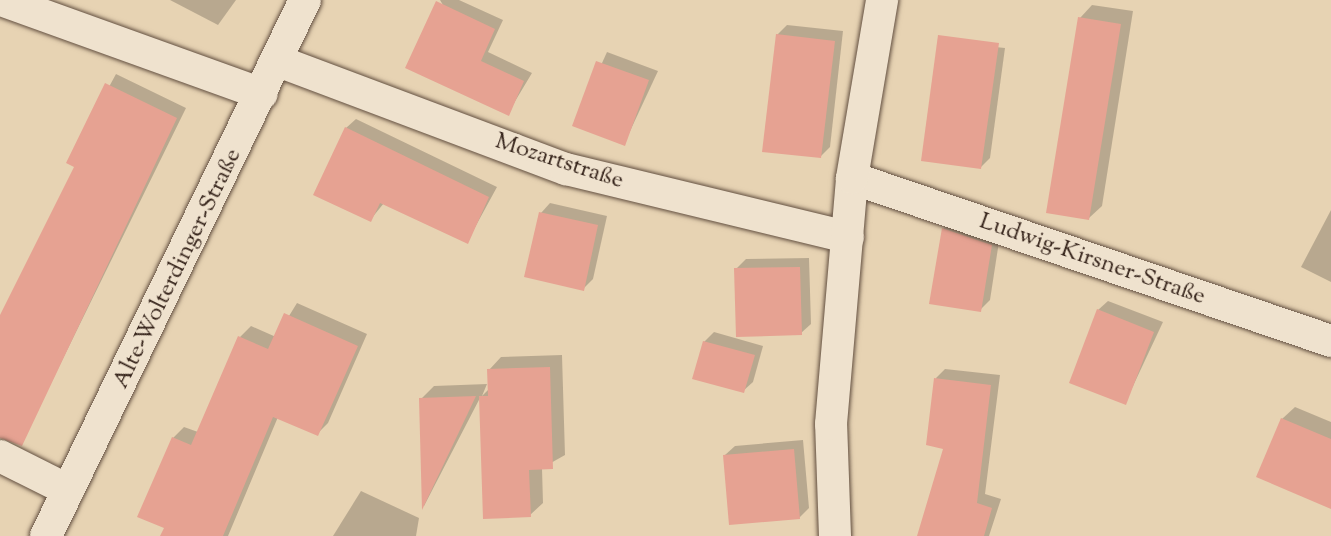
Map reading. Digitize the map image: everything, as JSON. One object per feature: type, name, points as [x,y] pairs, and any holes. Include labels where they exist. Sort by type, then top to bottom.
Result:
[{"type":"street","points":[[1,0],[262,94]]},
{"type":"street","name":"Alte-Wolterdinger-Straße","points":[[46,536],[278,61],[304,0]]},
{"type":"street","points":[[835,536],[831,424],[852,178],[882,0]]},
{"type":"street","name":"Mozartstraße","points":[[278,61],[566,169],[848,237]]},
{"type":"street","name":"Ludwig-Kirsner-Straße","points":[[852,178],[1331,341]]},
{"type":"street","points":[[0,456],[68,490]]},
{"type":"building","points":[[436,1],[495,29],[481,61],[524,81],[509,116],[405,68]]},
{"type":"building","points":[[1078,17],[1121,24],[1089,220],[1046,213]]},
{"type":"building","points":[[776,34],[835,41],[821,158],[762,152]]},
{"type":"building","points":[[938,35],[999,43],[981,169],[921,161]]},
{"type":"building","points":[[596,61],[649,80],[625,146],[572,126]]},
{"type":"building","points":[[105,83],[177,118],[22,446],[0,438],[0,315],[74,167],[66,163]]},
{"type":"building","points":[[345,127],[489,197],[468,244],[380,203],[371,222],[313,195]]},
{"type":"building","points":[[539,212],[598,225],[584,291],[524,277]]},
{"type":"building","points":[[942,228],[992,245],[981,312],[929,304]]},
{"type":"building","points":[[800,267],[802,335],[736,337],[734,268]]},
{"type":"building","points":[[1097,309],[1154,332],[1126,405],[1069,383]]},
{"type":"building","points":[[284,313],[358,346],[318,436],[273,417],[223,536],[160,536],[164,528],[137,517],[172,437],[191,445],[238,336],[268,349]]},
{"type":"building","points":[[703,341],[755,355],[744,393],[692,379]]},
{"type":"building","points":[[550,367],[553,469],[529,470],[531,517],[483,519],[479,396],[488,396],[487,369]]},
{"type":"building","points":[[934,378],[991,385],[977,503],[992,508],[984,536],[917,536],[943,449],[926,445]]},
{"type":"building","points":[[476,396],[422,510],[419,398]]},
{"type":"building","points":[[1281,418],[1331,439],[1331,509],[1256,477]]},
{"type":"building","points":[[794,449],[800,519],[729,525],[723,455]]}]
